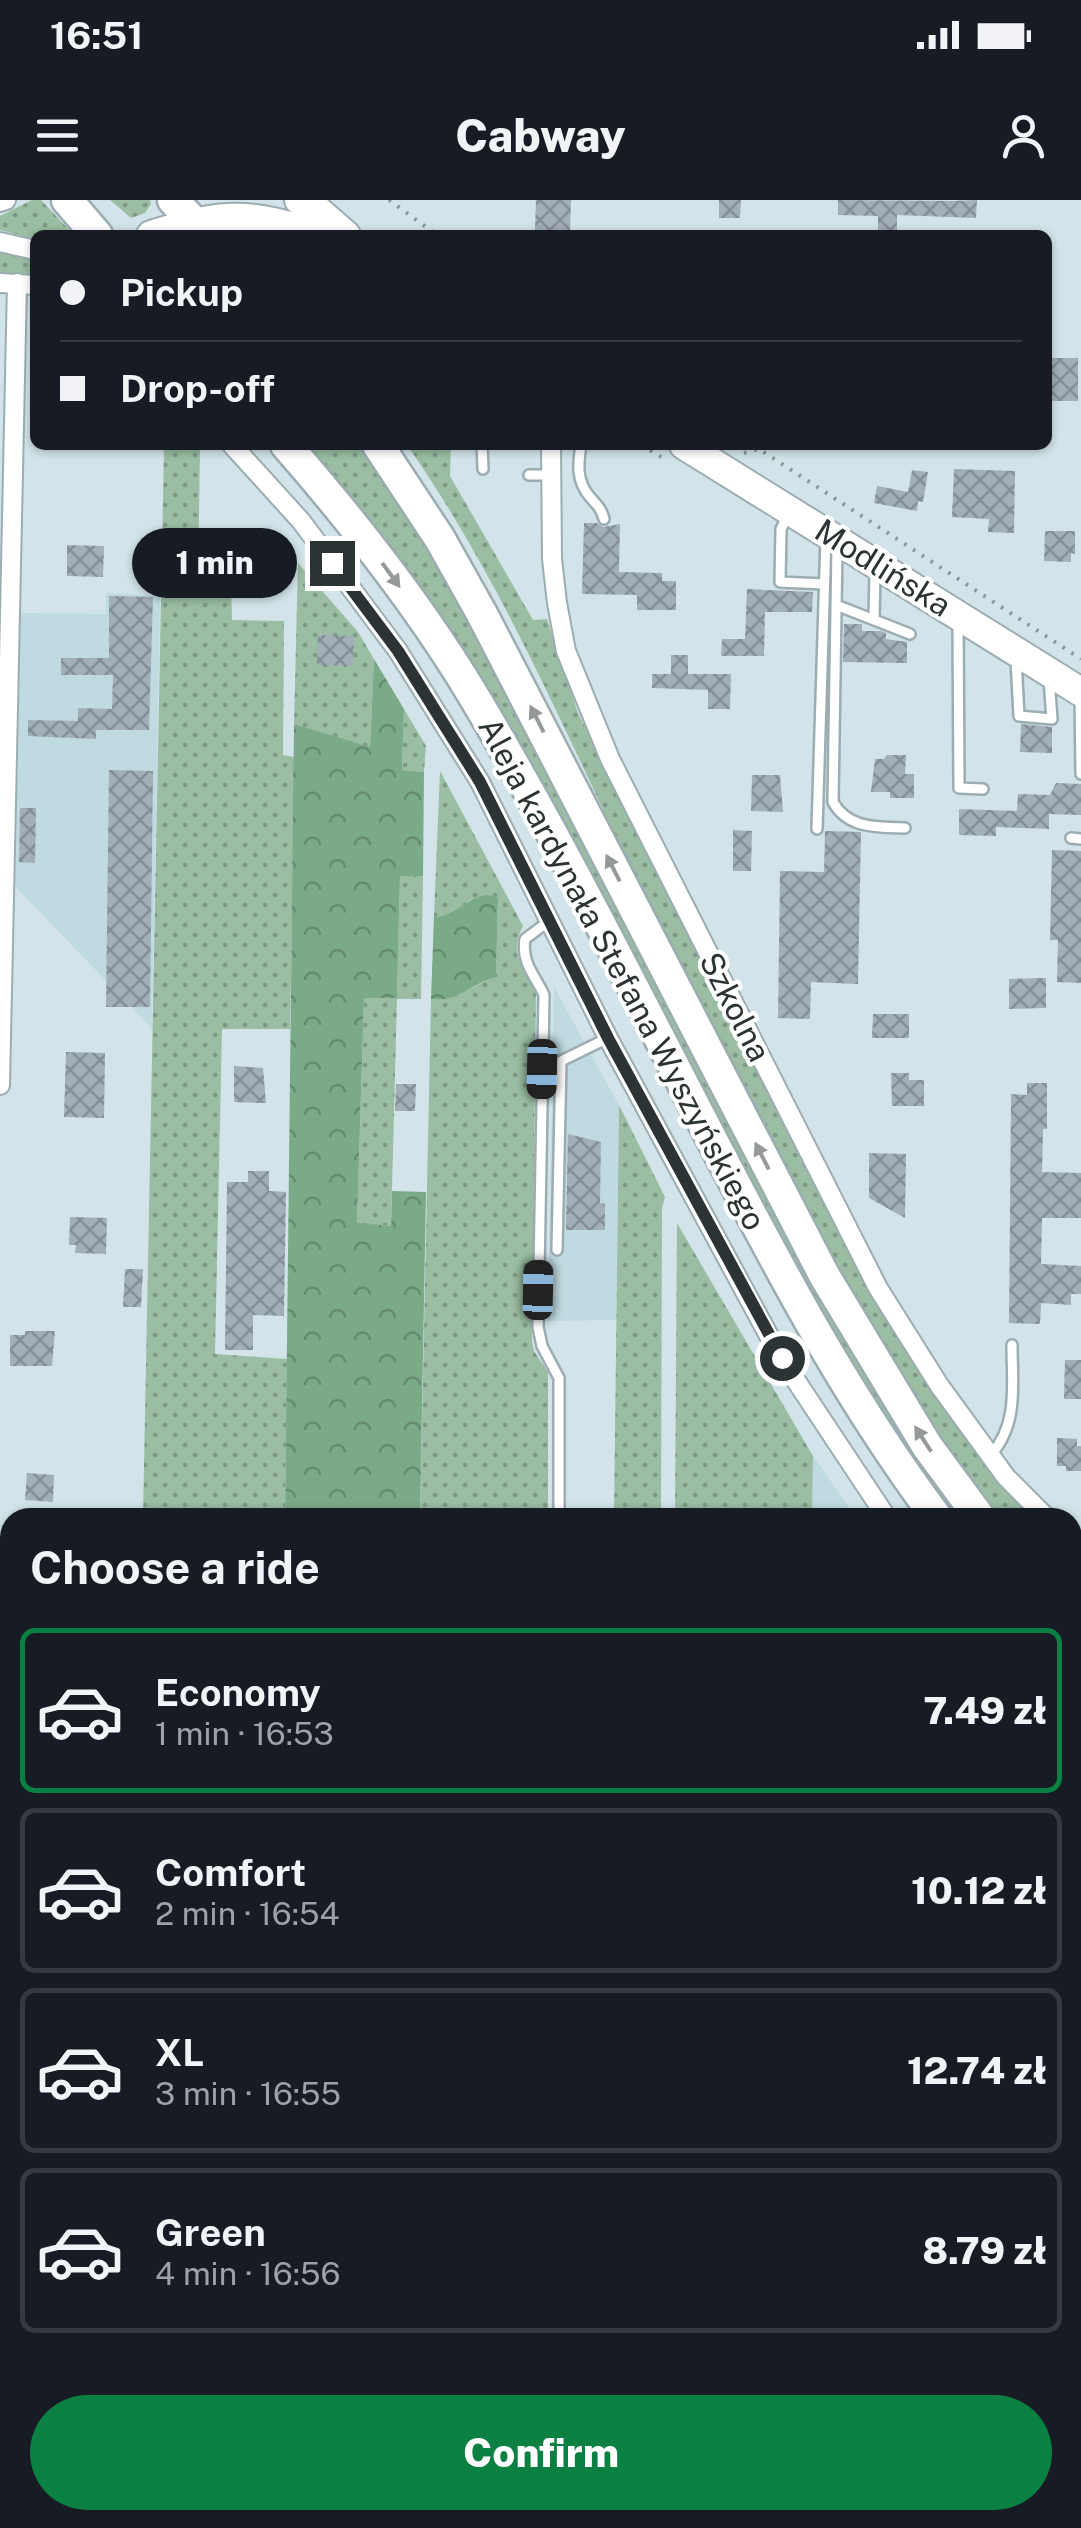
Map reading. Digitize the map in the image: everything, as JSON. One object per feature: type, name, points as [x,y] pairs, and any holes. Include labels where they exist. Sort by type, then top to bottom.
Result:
[{"type":"main road","points":[[68,200],[93,230]]},
{"type":"main road","points":[[299,200],[316,209],[323,230]]},
{"type":"main road","points":[[164,230],[191,219],[240,216],[308,230]]},
{"type":"main road","name":"Aleja kardynała Stefana Wyszyńskiego","points":[[290,450],[389,572],[475,697],[568,864],[800,1308],[848,1390],[929,1508]]},
{"type":"main road","name":"Aleja kardynała Stefana Wyszyńskiego","points":[[381,450],[440,539],[482,614],[824,1276],[927,1446],[973,1508]]},
{"type":"main road","name":"Modlińska","points":[[692,450],[1080,691]]},
{"type":"street","points":[[0,242],[30,249]]},
{"type":"street","points":[[0,1085],[17,284]]},
{"type":"street","points":[[236,450],[301,522],[398,651],[480,782],[608,1038],[782,1358],[880,1508]]},
{"type":"street","name":"Szkolna","points":[[551,450],[552,558],[566,651],[610,759],[878,1288],[939,1385],[990,1456],[1037,1508]]},
{"type":"lane","points":[[482,450],[483,469]]},
{"type":"lane","points":[[581,450],[580,481],[601,507],[604,519]]},
{"type":"lane","points":[[529,474],[550,474]]},
{"type":"lane","points":[[790,510],[781,528],[780,582],[824,584]]},
{"type":"lane","points":[[817,829],[824,584],[831,536]]},
{"type":"lane","points":[[831,536],[836,605],[833,802],[846,819],[857,824],[905,828]]},
{"type":"lane","points":[[874,620],[876,564]]},
{"type":"lane","points":[[836,605],[910,634]]},
{"type":"lane","points":[[958,615],[959,788],[984,789]]},
{"type":"lane","points":[[1016,651],[1019,716],[1052,719],[1049,671]]},
{"type":"lane","points":[[1080,691],[1081,774]]},
{"type":"lane","points":[[549,921],[525,939],[523,950],[525,963],[544,995],[538,1327],[542,1346],[558,1378],[559,1508]]},
{"type":"lane","points":[[557,1250],[561,1060],[608,1038]]},
{"type":"lane","points":[[990,1456],[1002,1443],[1012,1420],[1012,1345]]},
{"type":"path","points":[[390,200],[430,230]]},
{"type":"path","points":[[742,453],[755,450]]},
{"type":"path","points":[[761,450],[1081,659]]},
{"type":"shaded area","points":[[106,593],[160,596],[152,1029],[15,886],[21,613],[106,614]]},
{"type":"shaded area","points":[[554,987],[619,1105],[616,1320],[548,1321]]},
{"type":"shaded area","points":[[813,1456],[850,1508],[812,1508]]},
{"type":"green space","points":[[32,200],[41,200],[69,230],[30,230],[30,238],[0,230],[0,216]]},
{"type":"green space","points":[[110,200],[150,200],[151,204],[145,213],[131,218]]},
{"type":"green space","points":[[0,249],[30,257],[30,274],[0,273]]},
{"type":"green space","points":[[164,450],[200,450],[198,577],[231,577],[232,620],[284,621],[283,755],[295,757],[290,1029],[222,1029],[215,1354],[287,1359],[285,1508],[143,1508]]},
{"type":"green space","points":[[307,450],[366,450],[421,534],[486,647],[792,1248],[859,1361],[960,1508],[945,1508],[889,1429],[781,1252],[598,895]]},
{"type":"green space","points":[[410,450],[451,450],[450,476],[533,620],[547,619],[578,713],[759,1075],[872,1289],[943,1406],[1008,1493],[1024,1508],[990,1508],[902,1381],[850,1296],[740,1089],[502,602]]},
{"type":"green space","points":[[298,563],[358,632],[374,659],[370,748],[294,724]]},
{"type":"green space","points":[[374,659],[404,709],[402,770],[424,772],[423,876],[400,876],[397,998],[364,998],[357,1223],[391,1226],[392,1191],[426,1192],[420,1508],[285,1508],[294,724],[370,747]]},
{"type":"green space","points":[[404,709],[426,746],[424,772],[402,770]]},
{"type":"green space","points":[[440,771],[523,926],[517,952],[536,989],[532,1342],[548,1372],[548,1508],[420,1508],[431,999],[457,996],[496,976],[498,898],[470,900],[453,914],[434,917]]},
{"type":"green space","points":[[400,876],[423,876],[421,999],[397,999],[391,1226],[357,1224],[364,998],[397,998]]},
{"type":"green space","points":[[487,895],[498,898],[496,977],[450,998],[431,999],[434,917]]},
{"type":"green space","points":[[619,1105],[665,1197],[661,1508],[614,1508]]},
{"type":"green space","points":[[677,1223],[813,1456],[812,1508],[675,1508]]},
{"type":"building","points":[[536,200],[571,200],[570,230],[535,230]]},
{"type":"building","points":[[719,200],[741,200],[740,218],[719,218]]},
{"type":"building","points":[[838,200],[977,200],[976,218],[897,215],[897,230],[878,230],[878,216],[838,215]]},
{"type":"building","points":[[1052,358],[1078,358],[1078,401],[1052,401]]},
{"type":"building","points":[[954,469],[1015,471],[1014,533],[988,532],[989,519],[952,517]]},
{"type":"building","points":[[912,470],[928,472],[923,502],[918,501],[917,511],[874,503],[877,486],[908,492]]},
{"type":"building","points":[[584,523],[603,527],[620,524],[619,572],[662,573],[662,581],[676,581],[676,610],[637,610],[637,595],[582,594]]},
{"type":"building","points":[[1045,531],[1075,531],[1071,562],[1044,561]]},
{"type":"building","points":[[240,536],[276,536],[285,548],[285,575],[240,575]]},
{"type":"building","points":[[67,545],[104,546],[103,577],[67,576]]},
{"type":"building","points":[[747,589],[813,592],[812,612],[765,612],[764,656],[721,656],[722,639],[745,639]]},
{"type":"building","points":[[109,596],[153,597],[149,730],[96,730],[96,739],[28,736],[28,720],[78,721],[78,708],[112,709],[113,675],[61,675],[61,658],[109,658]]},
{"type":"building","points":[[844,624],[862,624],[862,631],[881,631],[886,633],[886,639],[907,642],[907,663],[843,662]]},
{"type":"building","points":[[318,635],[354,636],[353,666],[317,665]]},
{"type":"building","points":[[671,655],[688,655],[688,674],[731,674],[730,709],[708,709],[708,690],[652,688],[652,674],[671,674]]},
{"type":"building","points":[[1021,724],[1052,727],[1052,753],[1020,752]]},
{"type":"building","points":[[906,755],[905,774],[914,774],[914,798],[890,798],[890,792],[871,792],[875,759]]},
{"type":"building","points":[[109,770],[153,771],[150,1007],[106,1007]]},
{"type":"building","points":[[752,775],[780,775],[783,812],[751,811]]},
{"type":"building","points":[[1056,783],[1081,784],[1081,815],[1049,814],[1049,829],[996,827],[996,836],[959,835],[959,809],[1017,811],[1018,794],[1050,795]]},
{"type":"building","points":[[20,808],[36,808],[35,863],[19,862]]},
{"type":"building","points":[[733,830],[752,831],[751,871],[733,871]]},
{"type":"building","points":[[825,831],[861,832],[858,984],[811,982],[810,1019],[778,1018],[780,871],[824,872]]},
{"type":"building","points":[[1052,850],[1081,851],[1081,983],[1057,982],[1058,940],[1050,940]]},
{"type":"building","points":[[1046,978],[1046,1008],[1009,1009],[1009,979]]},
{"type":"building","points":[[873,1014],[909,1014],[909,1038],[872,1038]]},
{"type":"building","points":[[66,1052],[105,1053],[104,1118],[64,1117]]},
{"type":"building","points":[[234,1066],[263,1068],[266,1103],[234,1102]]},
{"type":"building","points":[[891,1073],[909,1073],[909,1080],[924,1080],[924,1106],[892,1106]]},
{"type":"building","points":[[1027,1083],[1047,1083],[1042,1172],[1081,1173],[1081,1218],[1042,1218],[1041,1264],[1081,1266],[1081,1294],[1071,1294],[1071,1305],[1041,1303],[1040,1324],[1009,1323],[1011,1094],[1027,1095]]},
{"type":"building","points":[[396,1084],[416,1084],[415,1111],[395,1111]]},
{"type":"building","points":[[568,1134],[601,1142],[600,1203],[605,1204],[605,1230],[566,1230]]},
{"type":"building","points":[[869,1153],[906,1154],[905,1218],[869,1198]]},
{"type":"building","points":[[248,1171],[269,1171],[269,1191],[286,1192],[284,1316],[253,1315],[253,1350],[225,1350],[227,1182],[248,1182]]},
{"type":"building","points":[[70,1217],[107,1218],[106,1254],[75,1253],[76,1245],[69,1245]]},
{"type":"building","points":[[125,1269],[143,1269],[141,1307],[123,1307]]},
{"type":"building","points":[[25,1331],[55,1331],[52,1366],[10,1366],[10,1335],[25,1335]]},
{"type":"building","points":[[1065,1360],[1081,1360],[1081,1399],[1064,1399]]},
{"type":"building","points":[[1057,1438],[1077,1439],[1077,1446],[1081,1446],[1081,1471],[1066,1471],[1066,1466],[1057,1466]]},
{"type":"building","points":[[27,1473],[54,1475],[53,1502],[25,1500]]},
{"type":"route","points":[[332,563],[398,651],[480,782],[608,1038],[782,1358]]}]
